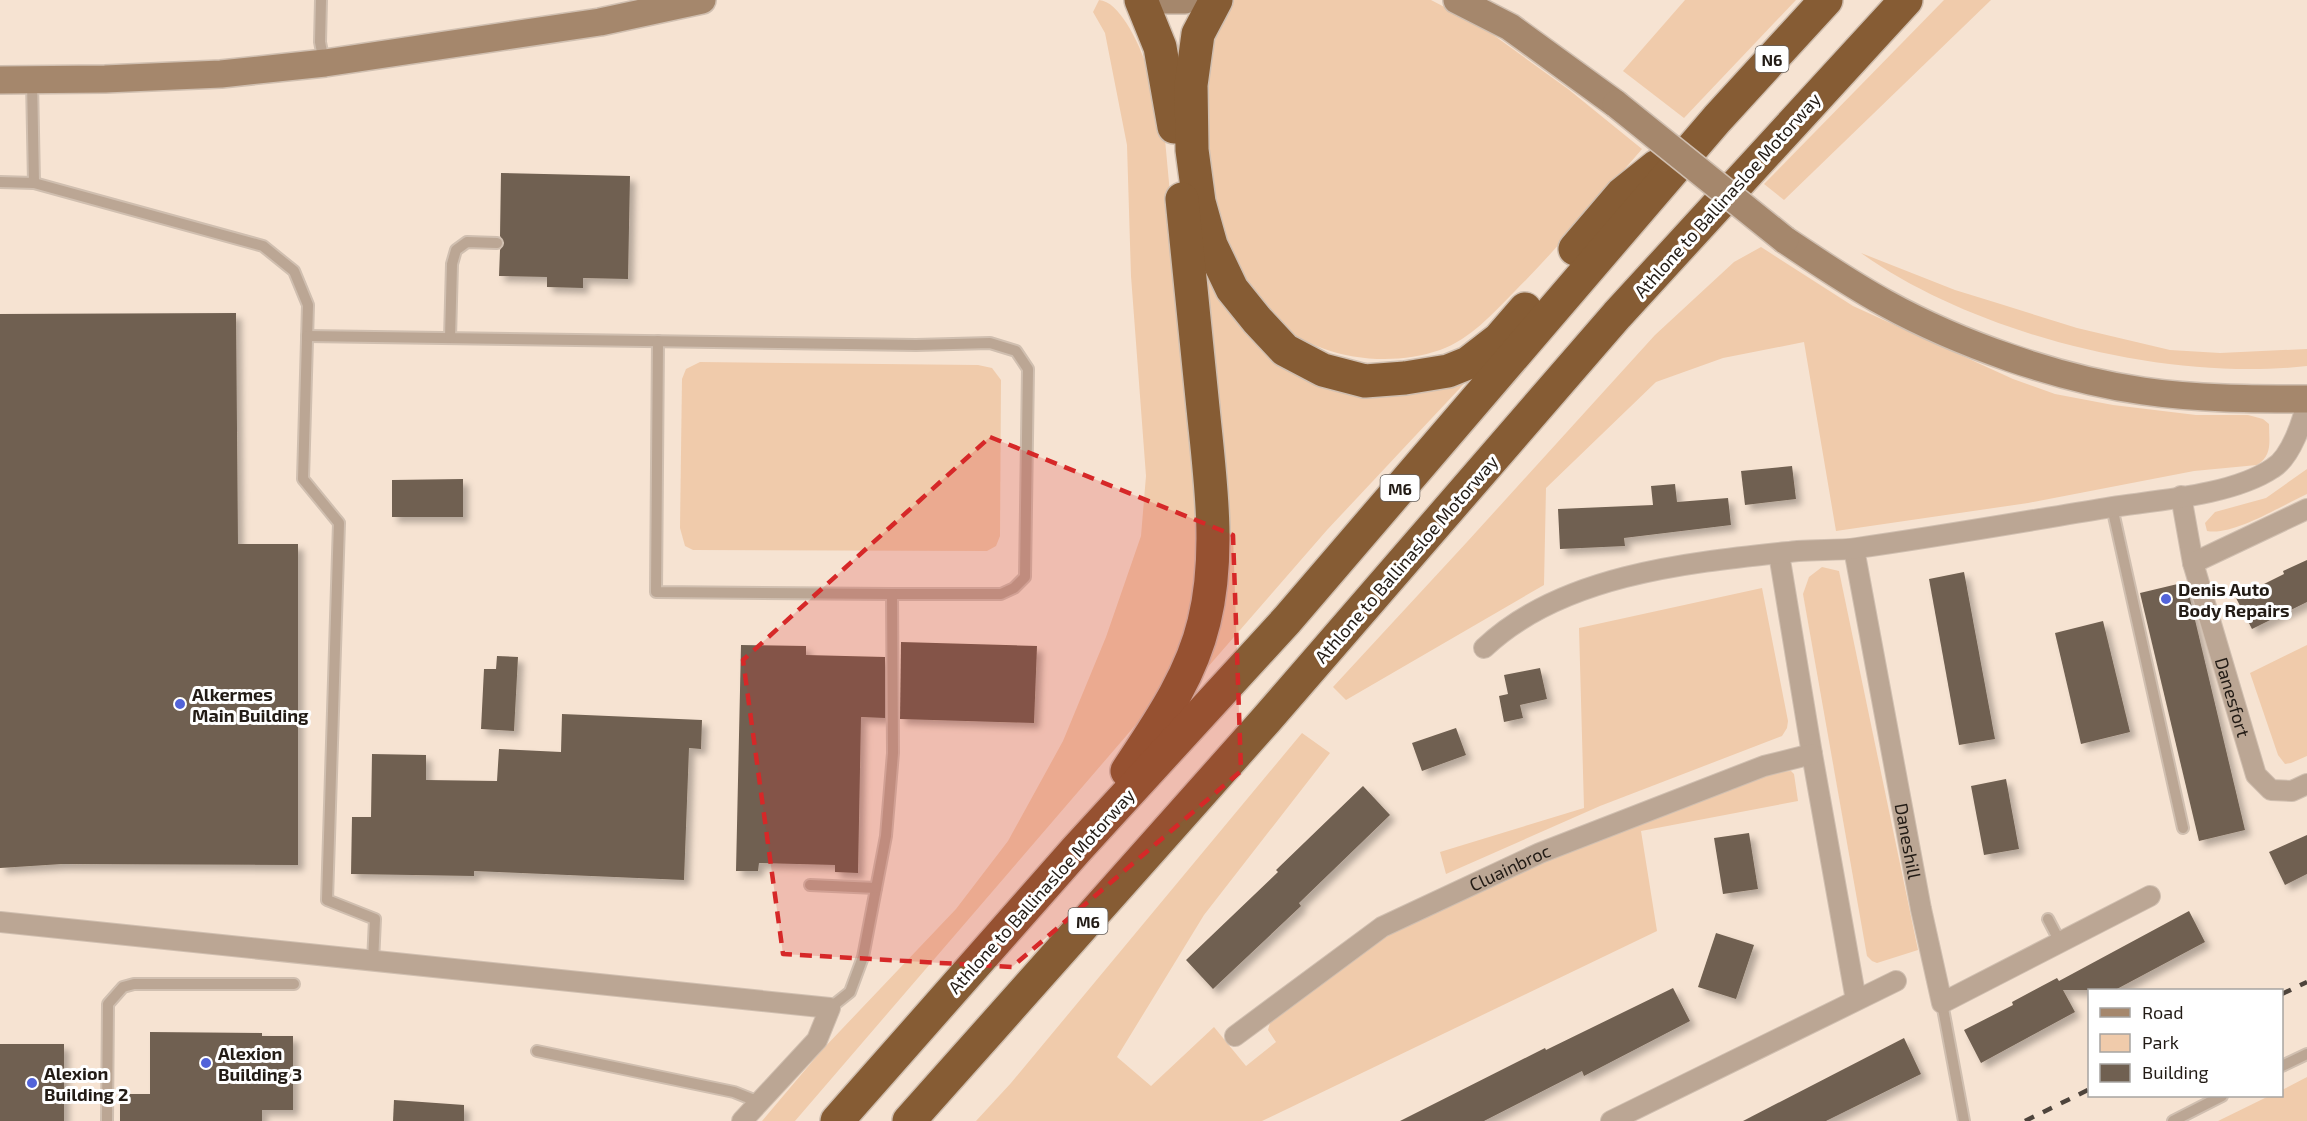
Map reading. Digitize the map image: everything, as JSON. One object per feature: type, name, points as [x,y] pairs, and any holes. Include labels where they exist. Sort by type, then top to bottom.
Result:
[{"type":"highway","points":[[1076,850],[1176,695],[1194,655],[1211,591],[1213,555],[1208,455],[1177,151],[1168,82],[1160,47],[1141,0]]},
{"type":"highway","points":[[1216,0],[1198,34],[1191,86],[1192,150],[1199,202],[1211,245],[1232,289],[1285,350],[1323,370],[1365,381],[1405,378],[1448,371],[1468,363],[1499,339],[1622,194],[1717,119]]},
{"type":"highway","name":"N6","points":[[1717,119],[1826,0]]},
{"type":"highway","name":"Athlone to Ballinasloe Motorway","points":[[909,1121],[1266,720],[1617,315],[1906,0]]},
{"type":"highway","name":"Athlone to Ballinasloe Motorway","points":[[837,1121],[1076,850],[1287,620],[1717,119]]},
{"type":"main road","points":[[0,80],[32,81],[221,74],[325,63],[600,22],[702,0]]},
{"type":"main road","points":[[1155,0],[1185,0]]},
{"type":"main road","points":[[1457,0],[1510,27],[1616,105],[1785,240],[1840,277],[1887,304],[1953,335],[2021,361],[2075,376],[2143,391],[2225,399],[2307,400]]},
{"type":"street","points":[[1484,648],[1502,631],[1531,613],[1578,592],[1632,576],[1670,568],[1779,554],[1854,549],[2181,496],[2250,481],[2281,463],[2295,438],[2304,416],[2307,400]]},
{"type":"street","name":"Danesfort","points":[[2181,496],[2193,563],[2256,775],[2271,790],[2292,791],[2307,784]]},
{"type":"street","points":[[2193,563],[2307,509]]},
{"type":"street","name":"Daneshill","points":[[1854,549],[1919,897],[1942,1003]]},
{"type":"street","points":[[1779,554],[1856,1000]]},
{"type":"street","name":"Cluainbroc","points":[[1235,1036],[1382,927],[1540,853],[1764,766],[1812,754]]},
{"type":"street","points":[[1942,1003],[2150,896]]},
{"type":"street","points":[[0,922],[830,1008],[817,1040],[742,1121]]},
{"type":"street","points":[[1611,1121],[1896,981]]},
{"type":"lane","points":[[321,0],[320,42],[325,63]]},
{"type":"lane","points":[[32,81],[34,183]]},
{"type":"lane","points":[[0,182],[34,183],[263,246],[294,271],[308,305],[303,479],[339,523],[327,900],[375,919],[373,962]]},
{"type":"lane","points":[[450,338],[452,264],[456,250],[467,242],[496,243]]},
{"type":"lane","points":[[307,336],[658,341],[916,345],[990,343],[1016,351],[1028,369],[1024,577],[1014,588],[1001,594],[656,592],[658,341]]},
{"type":"lane","points":[[2112,507],[2183,828]]},
{"type":"lane","points":[[830,1008],[850,992],[863,957],[886,836],[893,753],[892,594]]},
{"type":"lane","points":[[810,885],[876,888]]},
{"type":"lane","points":[[2048,919],[2060,942]]},
{"type":"lane","points":[[107,1121],[108,1004],[123,987],[134,984],[294,984]]},
{"type":"lane","points":[[1942,1003],[1964,1121]]},
{"type":"lane","points":[[537,1051],[734,1092],[759,1102]]},
{"type":"lane","points":[[2283,1066],[2307,1054]]},
{"type":"lane","points":[[2173,1121],[2218,1097]]},
{"type":"highlighted area","points":[[990,437],[1233,535],[1241,771],[1012,967],[783,954],[743,660]]},
{"type":"green space","points":[[1099,0],[1114,7],[1127,24],[1144,59],[1150,58],[1161,96],[1193,443],[1197,538],[1192,607],[1173,667],[1145,714],[795,1121],[762,1121],[822,1050],[956,909],[1008,841],[1063,741],[1106,637],[1141,536],[1146,476],[1131,276],[1127,145],[1105,33],[1093,12]]},
{"type":"green space","points":[[1233,0],[1431,0],[1481,26],[1568,89],[1642,149],[1532,274],[1490,316],[1462,339],[1440,350],[1392,359],[1342,354],[1318,347],[1295,336],[1257,304],[1227,243],[1219,219],[1208,149],[1207,78],[1213,43]]},
{"type":"green space","points":[[1685,0],[1796,0],[1684,118],[1623,71]]},
{"type":"green space","points":[[1944,0],[1991,0],[1784,200],[1764,184]]},
{"type":"green space","points":[[1761,247],[1853,306],[2013,379],[2055,394],[2113,405],[2196,415],[2248,415],[2263,419],[2269,424],[2266,457],[2257,465],[2194,471],[2028,503],[1836,531],[1804,342],[1723,358],[1656,382],[1546,488],[1544,585],[1346,700],[1333,687],[1655,335],[1734,262]]},
{"type":"green space","points":[[1861,253],[1955,290],[2077,328],[2170,350],[2220,353],[2307,349],[2307,366],[2252,369],[2194,367],[2135,359],[2075,346],[2016,329],[1960,308],[1907,282]]},
{"type":"green space","points":[[1208,273],[1286,364],[1476,371],[1327,530],[1207,668],[1203,662],[1200,279]]},
{"type":"green space","points":[[700,362],[978,365],[992,368],[1001,380],[1000,536],[996,546],[987,551],[693,550],[685,546],[680,528],[682,379],[686,369]]},
{"type":"green space","points":[[2307,469],[2307,494],[2244,524],[2230,529],[2207,531],[2205,523],[2215,512],[2266,498]]},
{"type":"green space","points":[[1822,567],[1839,571],[1918,950],[1877,963],[1867,956],[1803,594],[1809,577]]},
{"type":"green space","points":[[1762,588],[1788,721],[1782,736],[1600,806],[1446,874],[1440,852],[1584,808],[1579,628]]},
{"type":"green space","points":[[2307,645],[2307,756],[2285,764],[2278,755],[2250,673]]},
{"type":"green space","points":[[1302,733],[1330,753],[1204,915],[1117,1057],[1151,1086],[1214,1027],[1246,1066],[1276,1042],[1268,1030],[1271,1019],[1382,938],[1508,876],[1691,802],[1778,772],[1791,771],[1794,774],[1798,801],[1641,831],[1657,931],[1262,1121],[976,1121],[1011,1083]]},
{"type":"green space","points":[[2307,1077],[2307,1121],[2218,1121],[2267,1097],[2283,1097],[2283,1089]]},
{"type":"building","points":[[501,173],[630,176],[628,279],[583,278],[583,288],[547,287],[547,277],[499,276],[500,250],[504,243],[500,236]]},
{"type":"building","points":[[236,313],[238,544],[298,544],[298,865],[62,864],[0,868],[0,314]]},
{"type":"building","points":[[1792,466],[1796,499],[1745,505],[1741,471]]},
{"type":"building","points":[[463,479],[463,517],[392,517],[392,480]]},
{"type":"building","points":[[1675,484],[1677,502],[1728,498],[1731,525],[1624,538],[1625,546],[1560,549],[1558,509],[1653,505],[1651,486]]},
{"type":"building","points":[[2307,560],[2307,602],[2252,629],[2236,598]]},
{"type":"building","points":[[1964,572],[1995,739],[1959,745],[1929,579]]},
{"type":"building","points":[[2186,582],[2245,830],[2199,841],[2140,593]]},
{"type":"building","points":[[2103,621],[2130,732],[2081,744],[2055,633]]},
{"type":"building","points":[[901,642],[1037,646],[1034,723],[900,719]]},
{"type":"building","points":[[741,645],[806,646],[806,655],[885,657],[885,718],[861,717],[858,873],[835,872],[835,865],[759,863],[758,871],[736,871]]},
{"type":"building","points":[[497,656],[518,657],[514,731],[481,729],[484,669],[496,669]]},
{"type":"building","points":[[1540,668],[1547,699],[1520,705],[1523,718],[1504,722],[1499,696],[1508,694],[1504,675]]},
{"type":"building","points":[[562,714],[702,720],[701,749],[689,748],[684,880],[474,871],[474,876],[351,874],[352,817],[371,817],[372,754],[426,755],[426,780],[497,781],[499,749],[561,752]]},
{"type":"building","points":[[1456,728],[1466,755],[1422,771],[1412,743]]},
{"type":"building","points":[[2006,779],[2019,849],[1984,855],[1971,786]]},
{"type":"building","points":[[1363,786],[1390,815],[1299,903],[1301,906],[1213,989],[1186,960]]},
{"type":"building","points":[[1749,833],[1758,889],[1723,894],[1714,838]]},
{"type":"building","points":[[2307,835],[2307,874],[2285,885],[2269,852]]},
{"type":"building","points":[[2189,911],[2205,942],[2117,989],[2063,990],[2075,1012],[1981,1063],[1964,1030],[2013,1005],[2012,1002],[2057,978],[2059,981]]},
{"type":"building","points":[[1716,933],[1754,945],[1736,999],[1698,987]]},
{"type":"building","points":[[1673,988],[1690,1021],[1584,1076],[1582,1071],[1484,1121],[1400,1121],[1545,1048],[1546,1050]]},
{"type":"building","name":"Alexion Building 3","points":[[150,1032],[262,1033],[262,1036],[293,1036],[293,1110],[262,1110],[262,1121],[120,1121],[120,1094],[150,1094]]},
{"type":"building","points":[[1904,1038],[1921,1074],[1826,1121],[1743,1121]]},
{"type":"building","name":"Alexion Building 2","points":[[0,1044],[64,1044],[64,1121],[0,1121]]},
{"type":"building","points":[[394,1100],[464,1105],[464,1121],[393,1121]]},
{"type":"railway","points":[[2283,994],[2307,982]]},
{"type":"railway","points":[[2025,1121],[2088,1090]]},
{"type":"place","name":"Denis Auto Body Repairs","points":[[2166,599]]},
{"type":"place","name":"Alkermes Main Building","points":[[180,704]]},
{"type":"place","name":"Alexion Building 3","points":[[206,1063]]},
{"type":"place","name":"Alexion Building 2","points":[[32,1083]]}]
